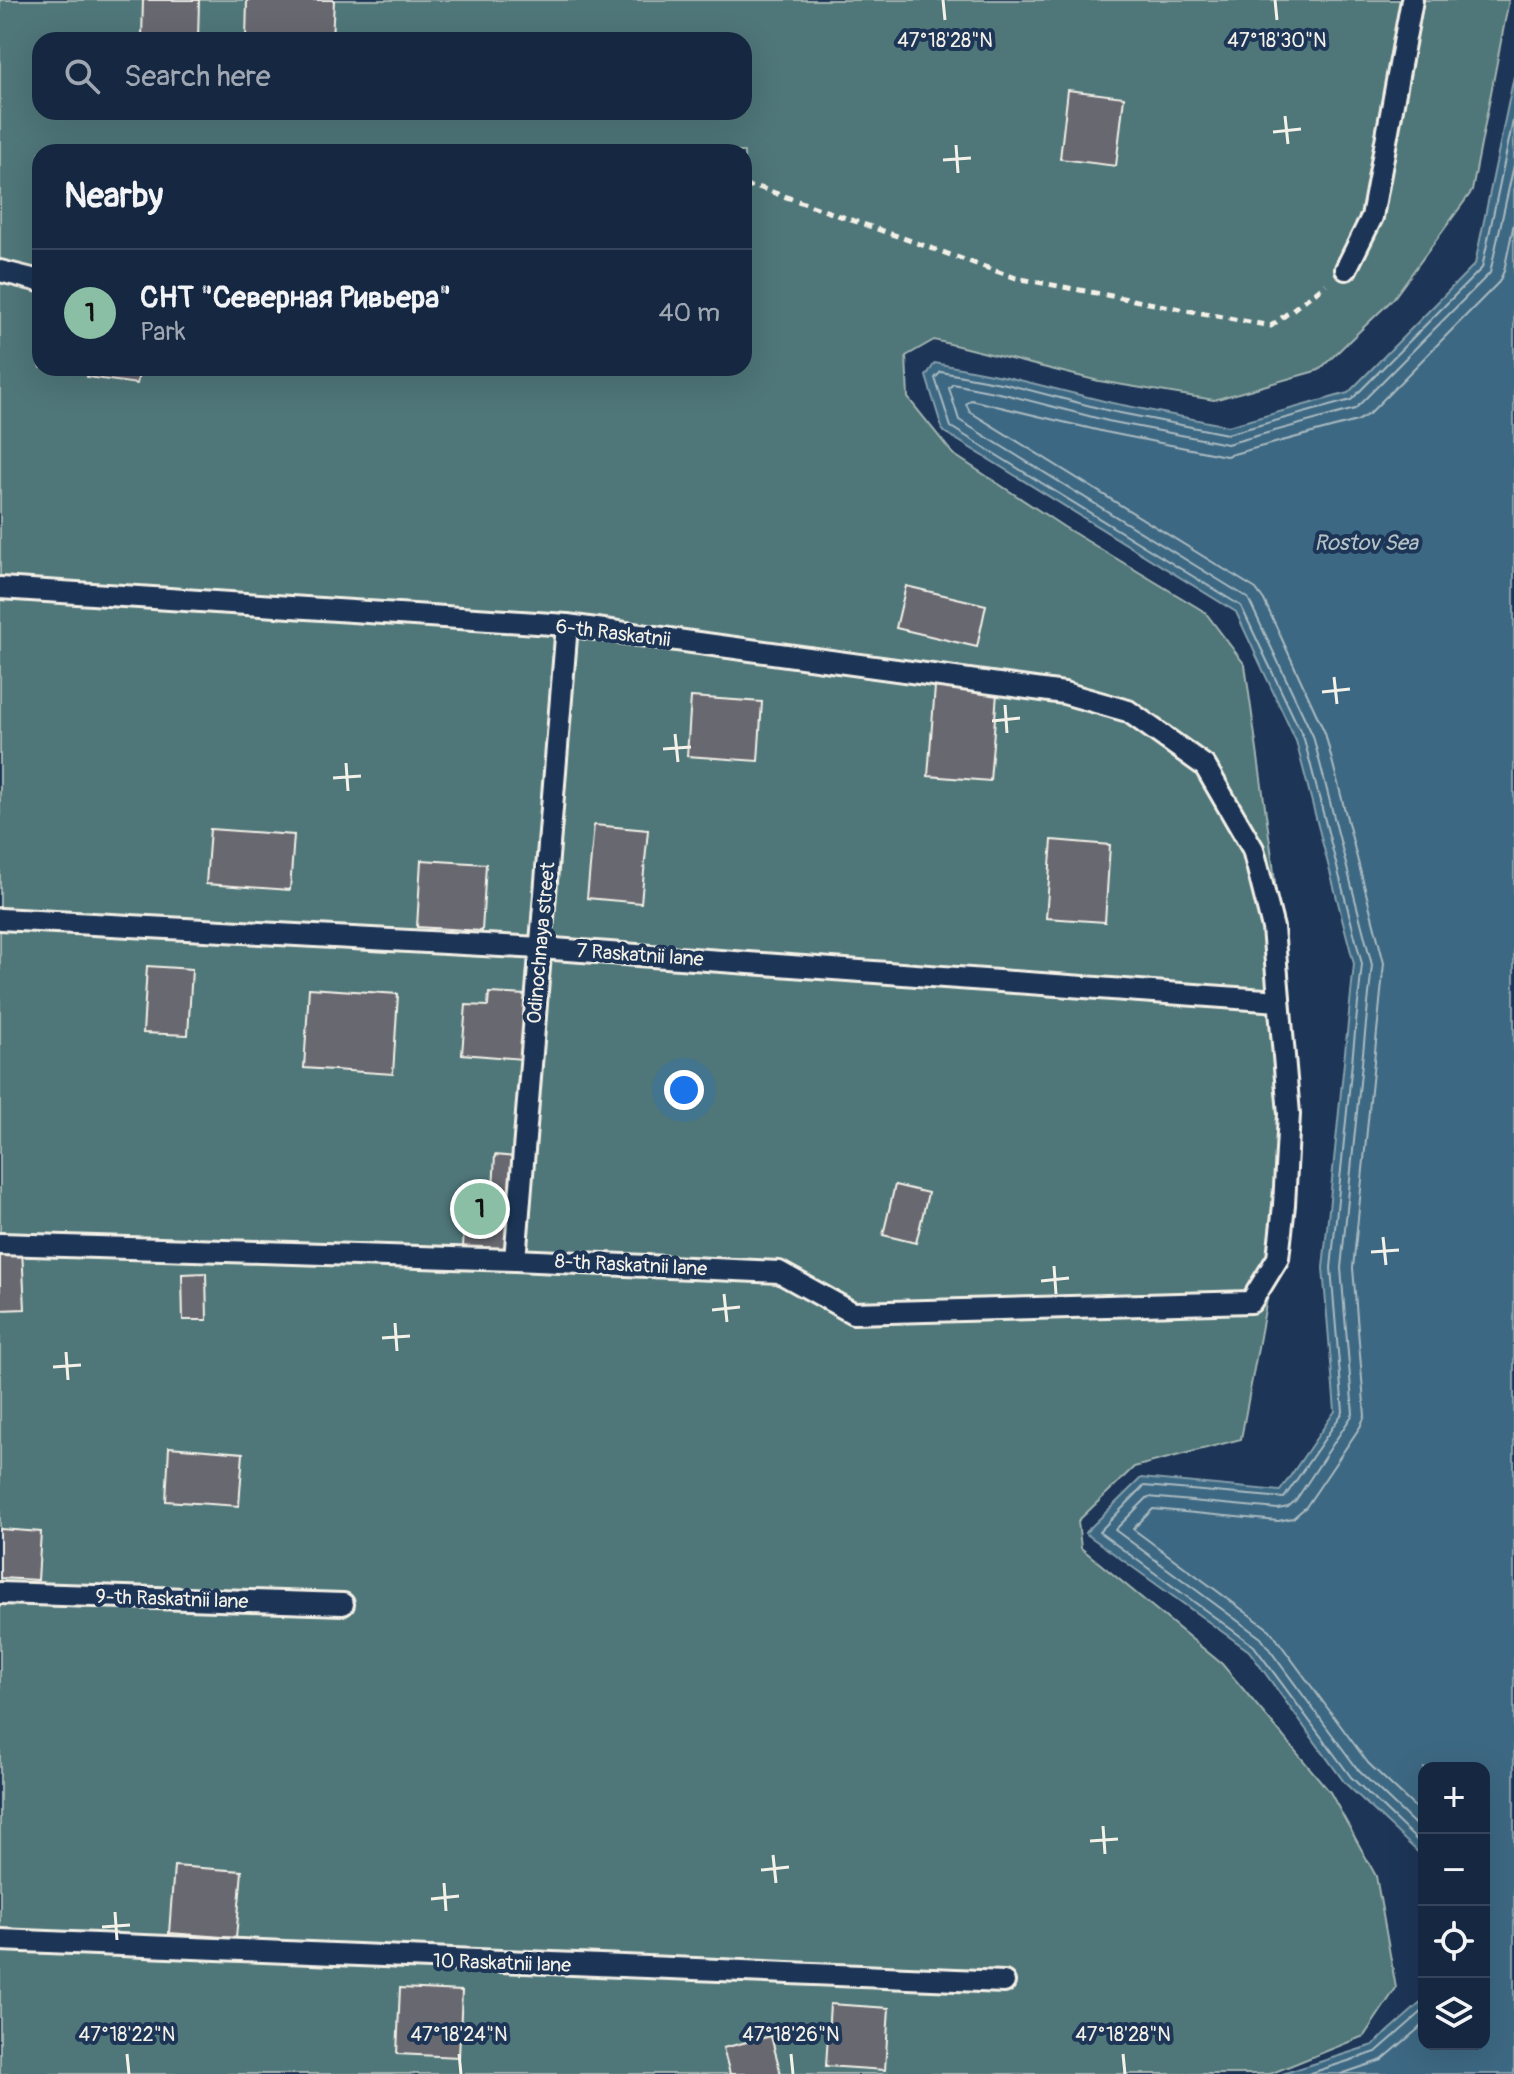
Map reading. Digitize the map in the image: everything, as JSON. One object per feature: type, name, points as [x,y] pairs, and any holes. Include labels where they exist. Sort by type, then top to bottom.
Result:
[{"type":"lane","points":[[1346,269],[1372,217],[1412,0]]},
{"type":"lane","points":[[0,271],[32,279]]},
{"type":"lane","name":"6-th Raskatnii","points":[[0,588],[567,625],[1064,693],[1128,711],[1205,766],[1253,849],[1273,928],[1279,1001]]},
{"type":"lane","name":"Odinochnaya street","points":[[515,1260],[567,625]]},
{"type":"lane","name":"7 Raskatnii lane","points":[[0,919],[540,948],[1279,1001]]},
{"type":"lane","name":"8-th Raskatnii lane","points":[[0,1244],[515,1260],[779,1272],[853,1313],[1251,1302],[1278,1258],[1284,1205],[1289,1114],[1279,1001]]},
{"type":"lane","name":"9-th Raskatnii lane","points":[[0,1593],[343,1604]]},
{"type":"lane","name":"10 Raskatnii lane","points":[[0,1940],[1004,1982]]},
{"type":"path","points":[[752,187],[1016,278],[1271,326],[1346,269]]},
{"type":"green space","points":[[0,0],[1509,0],[1472,191],[1393,299],[1319,370],[1214,400],[1099,381],[934,340],[906,356],[908,398],[953,454],[1064,527],[1205,612],[1245,665],[1273,864],[1292,1045],[1284,1207],[1241,1439],[1134,1467],[1078,1521],[1081,1548],[1222,1664],[1330,1792],[1376,1876],[1396,1988],[1364,2036],[1270,2074],[0,2074]]},
{"type":"water","name":"Rostov Sea","points":[[1514,76],[1514,2074],[1282,2074],[1373,2045],[1418,2005],[1418,2050],[1490,2050],[1490,1762],[1418,1762],[1418,1852],[1345,1783],[1249,1651],[1085,1533],[1141,1478],[1280,1491],[1335,1411],[1323,1268],[1354,964],[1296,741],[1236,612],[943,431],[926,376],[935,363],[1228,426],[1348,393],[1475,264]]},
{"type":"building","points":[[143,0],[199,0],[198,32],[142,32]]},
{"type":"building","points":[[247,0],[334,0],[332,32],[246,32]]},
{"type":"building","points":[[1068,90],[1124,97],[1116,166],[1060,159]]},
{"type":"building","points":[[87,376],[138,376],[137,384]]},
{"type":"building","points":[[906,586],[986,605],[977,647],[896,628]]},
{"type":"building","points":[[935,687],[997,693],[990,781],[928,776]]},
{"type":"building","points":[[691,697],[762,702],[758,761],[687,756]]},
{"type":"building","points":[[594,825],[648,830],[641,903],[587,898]]},
{"type":"building","points":[[210,829],[294,835],[290,890],[206,884]]},
{"type":"building","points":[[1052,840],[1110,845],[1105,922],[1046,918]]},
{"type":"building","points":[[421,860],[486,864],[482,931],[417,927]]},
{"type":"building","points":[[147,966],[192,969],[188,1035],[143,1033]]},
{"type":"building","points":[[309,988],[398,994],[393,1074],[304,1068]]},
{"type":"building","points":[[489,993],[526,995],[522,1059],[462,1054],[466,1005],[488,1006]]},
{"type":"building","points":[[495,1155],[515,1157],[510,1252],[463,1249],[464,1223],[491,1225]]},
{"type":"building","points":[[895,1185],[928,1193],[916,1243],[883,1235]]},
{"type":"building","points":[[22,1249],[25,1309],[0,1310],[0,1250]]},
{"type":"building","points":[[206,1273],[207,1320],[183,1320],[182,1274]]},
{"type":"building","points":[[169,1447],[243,1453],[239,1506],[166,1501]]},
{"type":"building","points":[[0,1529],[41,1532],[38,1580],[0,1578]]},
{"type":"building","points":[[174,1866],[242,1871],[236,1938],[169,1933]]},
{"type":"building","points":[[400,1988],[462,1991],[459,2057],[397,2054]]},
{"type":"building","points":[[830,2004],[889,2008],[885,2070],[826,2066]]},
{"type":"building","points":[[771,2036],[781,2074],[730,2074],[723,2048]]},
{"type":"place","name":"СНТ \"Северная Ривьера\"","points":[[480,1209]]}]
